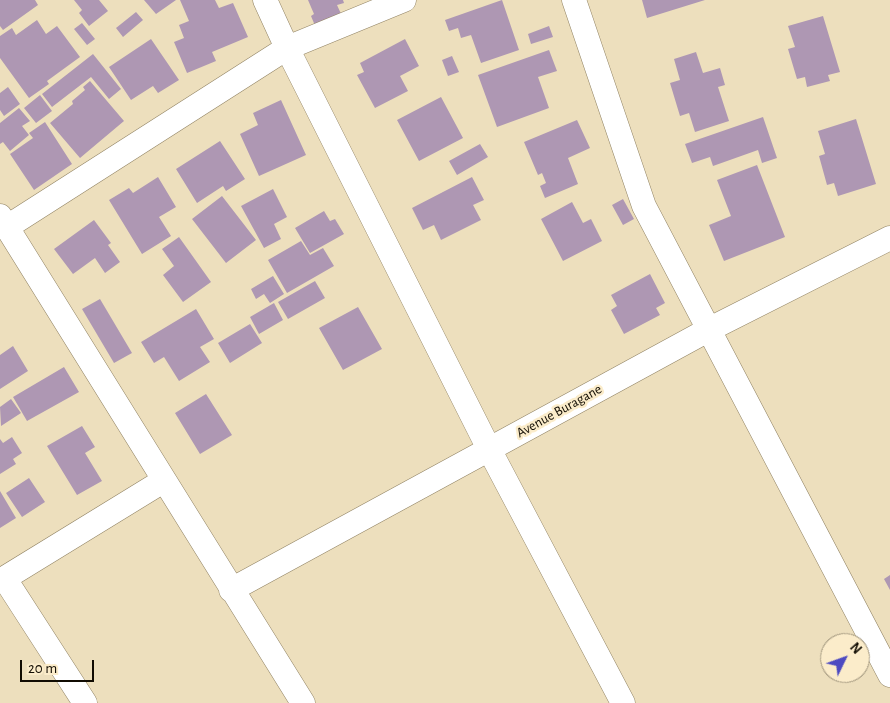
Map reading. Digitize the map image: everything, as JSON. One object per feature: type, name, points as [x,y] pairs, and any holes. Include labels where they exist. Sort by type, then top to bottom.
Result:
[{"type":"street","points":[[265,0],[286,48],[489,449],[623,703]]},
{"type":"street","points":[[303,703],[163,481],[4,222],[286,48],[404,0]]},
{"type":"street","points":[[574,0],[644,206],[890,675]]},
{"type":"street","name":"Avenue Buragane","points":[[231,590],[708,330],[890,238]]},
{"type":"street","points":[[85,703],[2,580],[163,481]]},
{"type":"building","points":[[0,0],[35,0],[38,5],[3,30],[0,26]]},
{"type":"building","points":[[74,0],[99,0],[108,11],[89,26],[79,13],[82,10]]},
{"type":"building","points":[[144,0],[176,0],[156,14]]},
{"type":"building","points":[[180,0],[215,0],[219,8],[233,3],[248,37],[212,52],[216,61],[187,73],[174,42],[184,38],[179,25],[189,21]]},
{"type":"building","points":[[308,0],[343,0],[344,3],[337,5],[342,16],[316,28],[311,16],[314,14]]},
{"type":"building","points":[[502,0],[519,50],[481,63],[471,35],[461,38],[458,28],[449,31],[445,20]]},
{"type":"building","points":[[642,0],[705,0],[647,18]]},
{"type":"building","points":[[136,12],[143,20],[123,37],[116,28]]},
{"type":"building","points":[[823,16],[840,72],[828,75],[830,81],[807,87],[805,77],[797,79],[788,49],[795,47],[788,26]]},
{"type":"building","points":[[37,20],[46,34],[57,26],[80,57],[47,81],[49,84],[29,98],[0,58],[0,36],[12,28],[16,35]]},
{"type":"building","points":[[82,23],[95,39],[87,45],[74,29]]},
{"type":"building","points":[[549,26],[553,37],[531,44],[528,34]]},
{"type":"building","points":[[151,39],[179,80],[158,93],[153,86],[131,100],[109,67]]},
{"type":"building","points":[[405,39],[419,66],[400,76],[408,91],[375,108],[357,75],[364,72],[360,63]]},
{"type":"building","points":[[549,50],[557,71],[538,77],[549,108],[497,127],[478,75]]},
{"type":"building","points":[[696,52],[703,73],[720,68],[725,85],[718,87],[729,121],[695,132],[689,113],[680,116],[670,83],[680,80],[674,59]]},
{"type":"building","points":[[93,54],[121,89],[109,99],[91,77],[52,107],[42,94]]},
{"type":"building","points":[[452,56],[459,72],[448,76],[442,60]]},
{"type":"building","points":[[90,81],[124,121],[80,158],[50,123],[73,104],[72,101],[85,90],[83,87]]},
{"type":"building","points":[[8,87],[20,104],[4,116],[0,110],[0,93]]},
{"type":"building","points":[[40,95],[52,111],[36,123],[24,108]]},
{"type":"building","points":[[441,97],[463,138],[419,161],[397,120]]},
{"type":"building","points":[[281,100],[306,155],[259,176],[240,134],[258,125],[253,113]]},
{"type":"building","points":[[19,108],[30,121],[22,126],[29,135],[10,151],[3,142],[0,144],[0,123]]},
{"type":"building","points":[[763,117],[777,158],[762,163],[758,150],[713,166],[710,157],[692,163],[685,144]]},
{"type":"building","points":[[856,119],[876,184],[838,196],[834,183],[827,185],[819,156],[825,154],[818,131]]},
{"type":"building","points":[[577,120],[590,148],[568,158],[578,184],[545,198],[540,186],[546,183],[542,173],[538,175],[524,142]]},
{"type":"building","points":[[45,122],[72,164],[34,190],[10,154],[33,138],[29,133]]},
{"type":"building","points":[[220,141],[245,179],[226,191],[223,186],[197,203],[176,169]]},
{"type":"building","points":[[480,144],[488,157],[457,175],[449,161]]},
{"type":"building","points":[[757,165],[785,237],[724,261],[709,225],[731,216],[717,180]]},
{"type":"building","points":[[158,177],[176,207],[159,217],[171,236],[142,254],[109,200],[129,188],[133,193]]},
{"type":"building","points":[[472,177],[484,200],[473,205],[481,220],[441,240],[434,225],[423,230],[412,208]]},
{"type":"building","points":[[273,189],[287,217],[274,224],[281,239],[264,248],[241,206]]},
{"type":"building","points":[[222,196],[256,240],[226,263],[192,219]]},
{"type":"building","points":[[623,199],[634,219],[623,225],[612,205]]},
{"type":"building","points":[[572,202],[583,223],[591,219],[602,241],[563,261],[541,219]]},
{"type":"building","points":[[324,211],[330,221],[335,219],[344,234],[310,253],[295,228]]},
{"type":"building","points":[[94,220],[111,243],[108,245],[120,262],[105,273],[95,258],[73,274],[54,249]]},
{"type":"building","points":[[179,237],[211,282],[183,302],[163,275],[174,266],[162,249]]},
{"type":"building","points":[[301,241],[310,255],[323,248],[334,266],[287,293],[268,260]]},
{"type":"building","points":[[650,274],[665,303],[656,308],[660,315],[624,334],[611,310],[617,306],[611,295]]},
{"type":"building","points":[[273,276],[284,294],[270,303],[264,294],[256,299],[251,289]]},
{"type":"building","points":[[315,281],[325,298],[288,319],[278,302]]},
{"type":"building","points":[[100,299],[132,353],[114,363],[82,309]]},
{"type":"building","points":[[274,303],[283,320],[259,334],[250,317]]},
{"type":"building","points":[[358,307],[382,349],[343,370],[319,328]]},
{"type":"building","points":[[196,309],[214,339],[200,347],[210,362],[179,381],[164,357],[154,363],[141,342]]},
{"type":"building","points":[[250,324],[262,343],[230,363],[218,343]]},
{"type":"building","points":[[13,346],[28,371],[0,389],[0,355]]},
{"type":"building","points":[[64,367],[79,392],[27,421],[13,397]]},
{"type":"building","points":[[206,394],[232,435],[200,454],[175,413]]},
{"type":"building","points":[[11,399],[21,413],[1,426],[0,407]]},
{"type":"building","points":[[82,426],[95,447],[85,453],[102,481],[77,495],[47,446]]},
{"type":"building","points":[[12,437],[22,453],[13,459],[16,464],[0,474],[0,439],[3,443]]},
{"type":"building","points":[[29,478],[45,502],[22,517],[6,493]]},
{"type":"building","points":[[0,491],[16,518],[0,528]]},
{"type":"building","points":[[890,575],[890,590],[884,579]]}]
